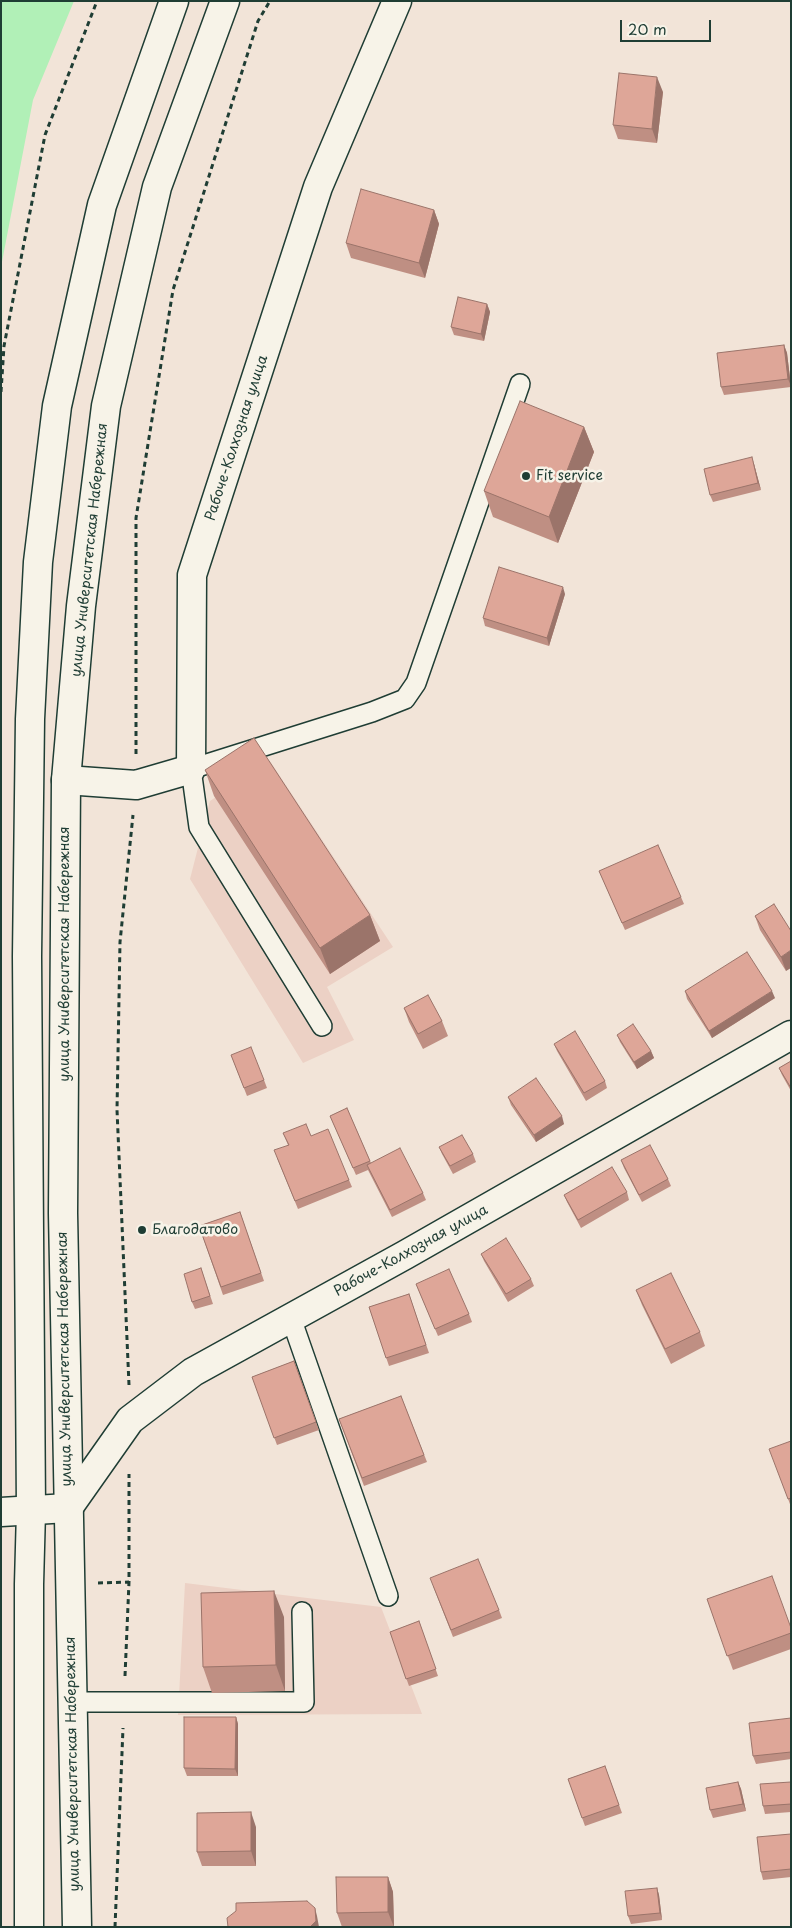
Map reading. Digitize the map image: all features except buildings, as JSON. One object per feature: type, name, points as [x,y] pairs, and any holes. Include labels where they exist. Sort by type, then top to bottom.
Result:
[{"type":"main road","points":[[29,1927],[29,1584],[31,1511],[27,947],[30,719],[38,562],[57,406],[102,205],[174,1]]},
{"type":"main road","name":"улица Университетская Набережная","points":[[77,1927],[63,1213],[66,780],[81,606],[106,406],[157,187],[225,1]]},
{"type":"main road","name":"Рабоче-Колхозная улица","points":[[191,769],[192,575],[318,187],[397,1]]},
{"type":"main road","points":[[66,780],[136,785],[191,769]]},
{"type":"main road","name":"Рабоче-Колхозная улица","points":[[68,1508],[130,1420],[193,1372],[405,1255],[791,1036]]},
{"type":"main road","points":[[1,1512],[68,1508]]},
{"type":"lane","points":[[322,1026],[199,827],[191,769],[372,712],[405,699],[416,683],[520,384]]},
{"type":"lane","points":[[291,1318],[388,1596]]},
{"type":"lane","points":[[72,1702],[304,1702],[302,1612]]},
{"type":"path","points":[[1,392],[4,346],[45,135],[97,1]]},
{"type":"path","points":[[130,1420],[117,1110],[120,942],[136,785],[136,518],[173,290],[258,21],[270,1]]},
{"type":"path","points":[[115,1927],[129,1582]]},
{"type":"shaded area","points":[[270,761],[393,947],[327,987],[354,1040],[303,1063],[190,879],[210,801]]},
{"type":"shaded area","points":[[185,1583],[381,1607],[422,1714],[178,1715]]},
{"type":"green space","points":[[1,1],[74,1],[33,100],[1,267]]},
{"type":"place","name":"Fit service","points":[[526,476]]},
{"type":"place","name":"Благодатово","points":[[142,1230]]}]
